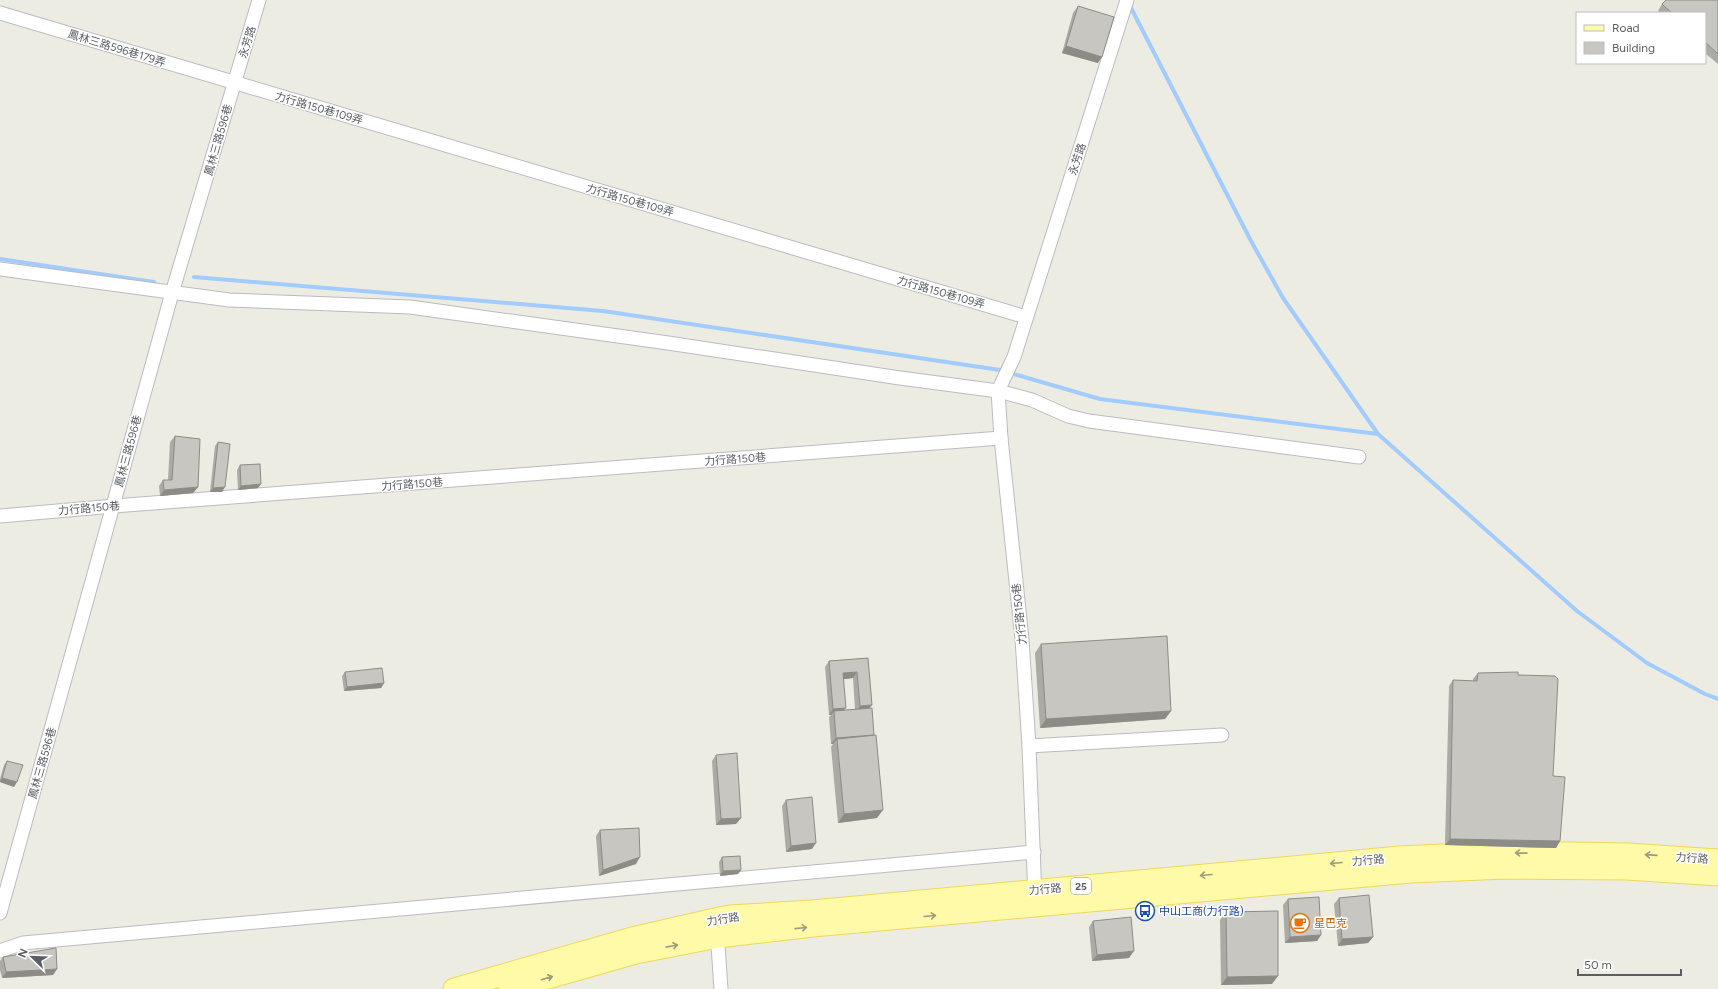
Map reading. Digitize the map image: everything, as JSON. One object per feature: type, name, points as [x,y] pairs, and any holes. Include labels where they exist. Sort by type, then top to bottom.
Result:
[{"type":"main road","name":"力行路","points":[[454,989],[632,938],[716,928],[813,926],[1035,898],[1400,857],[1490,853],[1628,854],[1718,860]]},
{"type":"main road","name":"力行路","points":[[1035,898],[1490,868],[1627,870],[1718,875]]},
{"type":"main road","name":"力行路","points":[[509,989],[716,928]]},
{"type":"street","name":"永芳路","points":[[234,83],[259,0]]},
{"type":"street","name":"永芳路","points":[[1026,317],[1127,0]]},
{"type":"street","name":"鳳林三路596巷179弄","points":[[0,13],[234,83]]},
{"type":"street","name":"鳳林三路596巷","points":[[0,912],[172,293],[234,83]]},
{"type":"street","name":"力行路150巷109弄","points":[[234,83],[1026,317]]},
{"type":"street","points":[[0,270],[229,300],[410,307],[998,390],[1032,400],[1068,416],[1089,422],[1359,457]]},
{"type":"street","points":[[1001,438],[998,390],[1014,357],[1026,317]]},
{"type":"street","name":"力行路150巷","points":[[0,516],[1001,438],[1022,639],[1029,746],[1035,898]]},
{"type":"street","points":[[1029,746],[1222,735]]},
{"type":"street","points":[[0,951],[23,943],[1034,852]]},
{"type":"street","points":[[716,928],[721,989]]},
{"type":"building","points":[[1666,0],[1718,0],[1718,54],[1706,43],[1706,12],[1671,12],[1662,4]]},
{"type":"building","points":[[1078,6],[1114,17],[1102,57],[1066,46]]},
{"type":"building","points":[[175,436],[200,439],[198,487],[164,490],[163,480],[172,480]]},
{"type":"building","points":[[218,442],[230,444],[225,487],[213,488]]},
{"type":"building","points":[[260,464],[261,484],[241,486],[240,465]]},
{"type":"building","points":[[1167,636],[1171,711],[1046,719],[1041,644]]},
{"type":"building","points":[[868,658],[872,705],[860,706],[857,672],[843,673],[846,708],[833,709],[829,661]]},
{"type":"building","points":[[382,668],[384,683],[347,687],[345,672]]},
{"type":"building","points":[[1518,672],[1518,675],[1555,676],[1558,679],[1553,776],[1565,777],[1560,841],[1450,839],[1453,680],[1477,681],[1478,673]]},
{"type":"building","points":[[872,708],[874,735],[836,738],[834,711]]},
{"type":"building","points":[[876,735],[883,810],[844,814],[837,739]]},
{"type":"building","points":[[737,753],[741,818],[721,819],[716,755]]},
{"type":"building","points":[[7,761],[23,765],[17,782],[2,778]]},
{"type":"building","points":[[812,797],[816,843],[791,846],[786,800]]},
{"type":"building","points":[[639,828],[640,857],[603,870],[600,830]]},
{"type":"building","points":[[740,856],[741,870],[723,871],[722,857]]},
{"type":"building","points":[[1369,895],[1373,937],[1342,939],[1339,898]]},
{"type":"building","name":"星巴克","points":[[1319,897],[1321,935],[1290,937],[1288,899]]},
{"type":"building","points":[[1278,911],[1278,976],[1227,977],[1226,912]]},
{"type":"building","points":[[1131,917],[1134,951],[1097,955],[1093,921]]},
{"type":"building","points":[[56,948],[57,969],[6,972],[3,957]]},
{"type":"waterway","points":[[1129,4],[1251,241],[1283,298],[1378,434],[1577,611],[1647,663],[1705,694],[1718,699]]},
{"type":"waterway","points":[[0,259],[154,282]]},
{"type":"waterway","points":[[194,277],[603,311],[1000,370],[1100,399],[1378,434]]},
{"type":"place","name":"中山工商(力行路)","points":[[1145,911]]},
{"type":"place","name":"星巴克","points":[[1300,923]]}]
